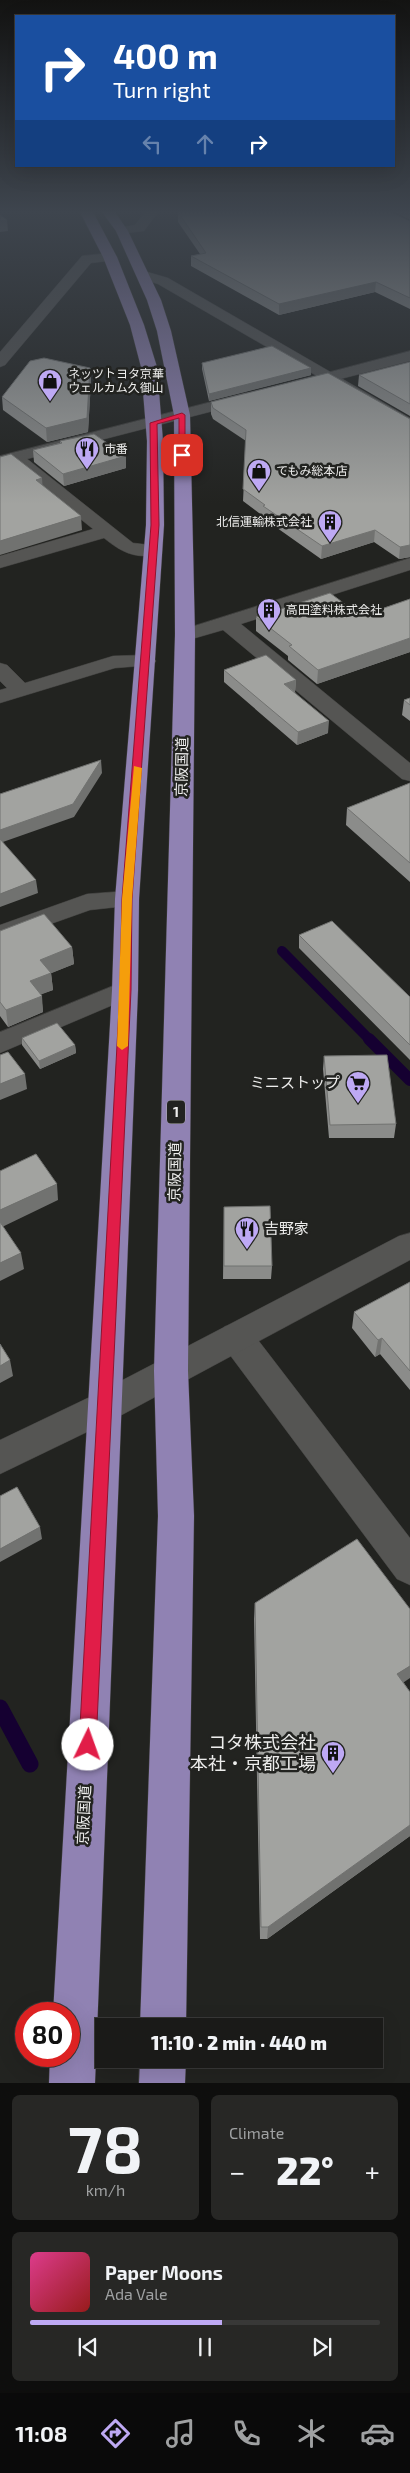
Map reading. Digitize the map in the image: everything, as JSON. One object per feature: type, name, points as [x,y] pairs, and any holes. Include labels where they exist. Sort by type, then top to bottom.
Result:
[{"type":"highway","name":"京阪国道","points":[[72,2083],[125,990],[127,899],[153,550],[153,423],[149,367],[131,309]]},
{"type":"highway","name":"京阪国道","points":[[156,309],[164,331],[182,415],[185,635],[172,1371],[176,1516],[163,2018]]},
{"type":"highway","points":[[162,2068],[162,2083]]},
{"type":"street","points":[[1,360],[44,309]]},
{"type":"street","points":[[211,309],[410,425]]},
{"type":"street","points":[[282,389],[410,356]]},
{"type":"street","points":[[8,460],[264,394]]},
{"type":"street","points":[[8,460],[128,548],[153,550]]},
{"type":"street","points":[[0,562],[107,531]]},
{"type":"street","points":[[185,635],[410,564]]},
{"type":"street","points":[[226,622],[410,774]]},
{"type":"street","points":[[0,697],[113,662],[146,660]]},
{"type":"street","points":[[0,669],[21,691]]},
{"type":"street","points":[[0,934],[87,902],[127,899]]},
{"type":"street","points":[[0,1043],[125,990]]},
{"type":"street","points":[[0,1458],[63,1425],[104,1407],[410,1245]]},
{"type":"street","points":[[236,1337],[410,1567]]},
{"type":"building","points":[[272,346],[311,368],[209,394],[202,363]]},
{"type":"building","name":"ネッツトヨタ京華 ウェルカム久御山","points":[[44,358],[90,368],[87,418],[46,428],[2,397],[30,361]]},
{"type":"building","points":[[410,362],[410,404],[359,375]]},
{"type":"building","points":[[328,373],[410,419],[410,545],[400,547],[375,530],[322,546],[263,506],[265,505],[243,489],[246,430],[213,408],[211,402]]},
{"type":"building","points":[[94,434],[126,456],[63,474],[33,450],[62,443],[60,441]]},
{"type":"building","points":[[11,454],[42,478],[36,480],[81,516],[0,541],[0,457]]},
{"type":"building","points":[[330,593],[361,616],[410,599],[410,638],[318,670],[289,646],[292,645],[256,617]]},
{"type":"building","points":[[266,655],[296,680],[284,684],[329,721],[298,732],[224,670]]},
{"type":"building","points":[[410,698],[410,705],[404,700]]},
{"type":"building","points":[[101,760],[73,804],[0,830],[0,794]]},
{"type":"building","points":[[410,783],[410,863],[347,808]]},
{"type":"building","points":[[0,839],[36,880],[0,894]]},
{"type":"building","points":[[44,914],[72,947],[40,960],[51,973],[30,981],[42,996],[6,1010],[0,1002],[0,931]]},
{"type":"building","points":[[332,921],[410,997],[410,1045],[299,935]]},
{"type":"building","points":[[57,1023],[75,1045],[39,1061],[22,1038]]},
{"type":"building","points":[[8,1052],[25,1074],[0,1084],[0,1055]]},
{"type":"building","name":"ミニストップ","points":[[387,1055],[396,1124],[330,1125],[324,1056]]},
{"type":"building","points":[[36,1154],[57,1184],[0,1210],[0,1171]]},
{"type":"building","name":"吉野家","points":[[270,1206],[272,1266],[224,1266],[224,1207]]},
{"type":"building","points":[[0,1222],[21,1253],[0,1263]]},
{"type":"building","points":[[410,1282],[410,1371],[382,1338],[378,1340],[354,1312]]},
{"type":"building","points":[[0,1344],[10,1360],[0,1366]]},
{"type":"building","points":[[17,1487],[40,1527],[0,1549],[0,1496]]},
{"type":"building","name":"コタ株式会社 本社・京都工場","points":[[357,1539],[410,1609],[410,1666],[397,1674],[410,1692],[410,1825],[268,1927],[261,1927],[255,1603]]},
{"type":"waterway","points":[[282,951],[370,1040]]},
{"type":"waterway","points":[[370,1040],[410,1080]]},
{"type":"waterway","points":[[0,1708],[30,1764]]},
{"type":"slow traffic","points":[[122,1046],[127,899],[137,768]]},
{"type":"place","name":"ネッツトヨタ京華 ウェルカム久御山","points":[[50,402]]},
{"type":"place","name":"市番","points":[[87,470]]},
{"type":"place","name":"てもみ総本店","points":[[259,492]]},
{"type":"place","name":"北信運輸株式会社","points":[[330,543]]},
{"type":"place","name":"高田塗料株式会社","points":[[269,631]]},
{"type":"place","name":"ミニストップ","points":[[358,1104]]},
{"type":"place","name":"吉野家","points":[[247,1250]]},
{"type":"place","name":"コタ株式会社 本社・京都工場","points":[[333,1774]]},
{"type":"route","points":[[88,1745],[125,990],[127,899],[155,525],[155,441],[153,423],[182,415],[182,455]]}]
